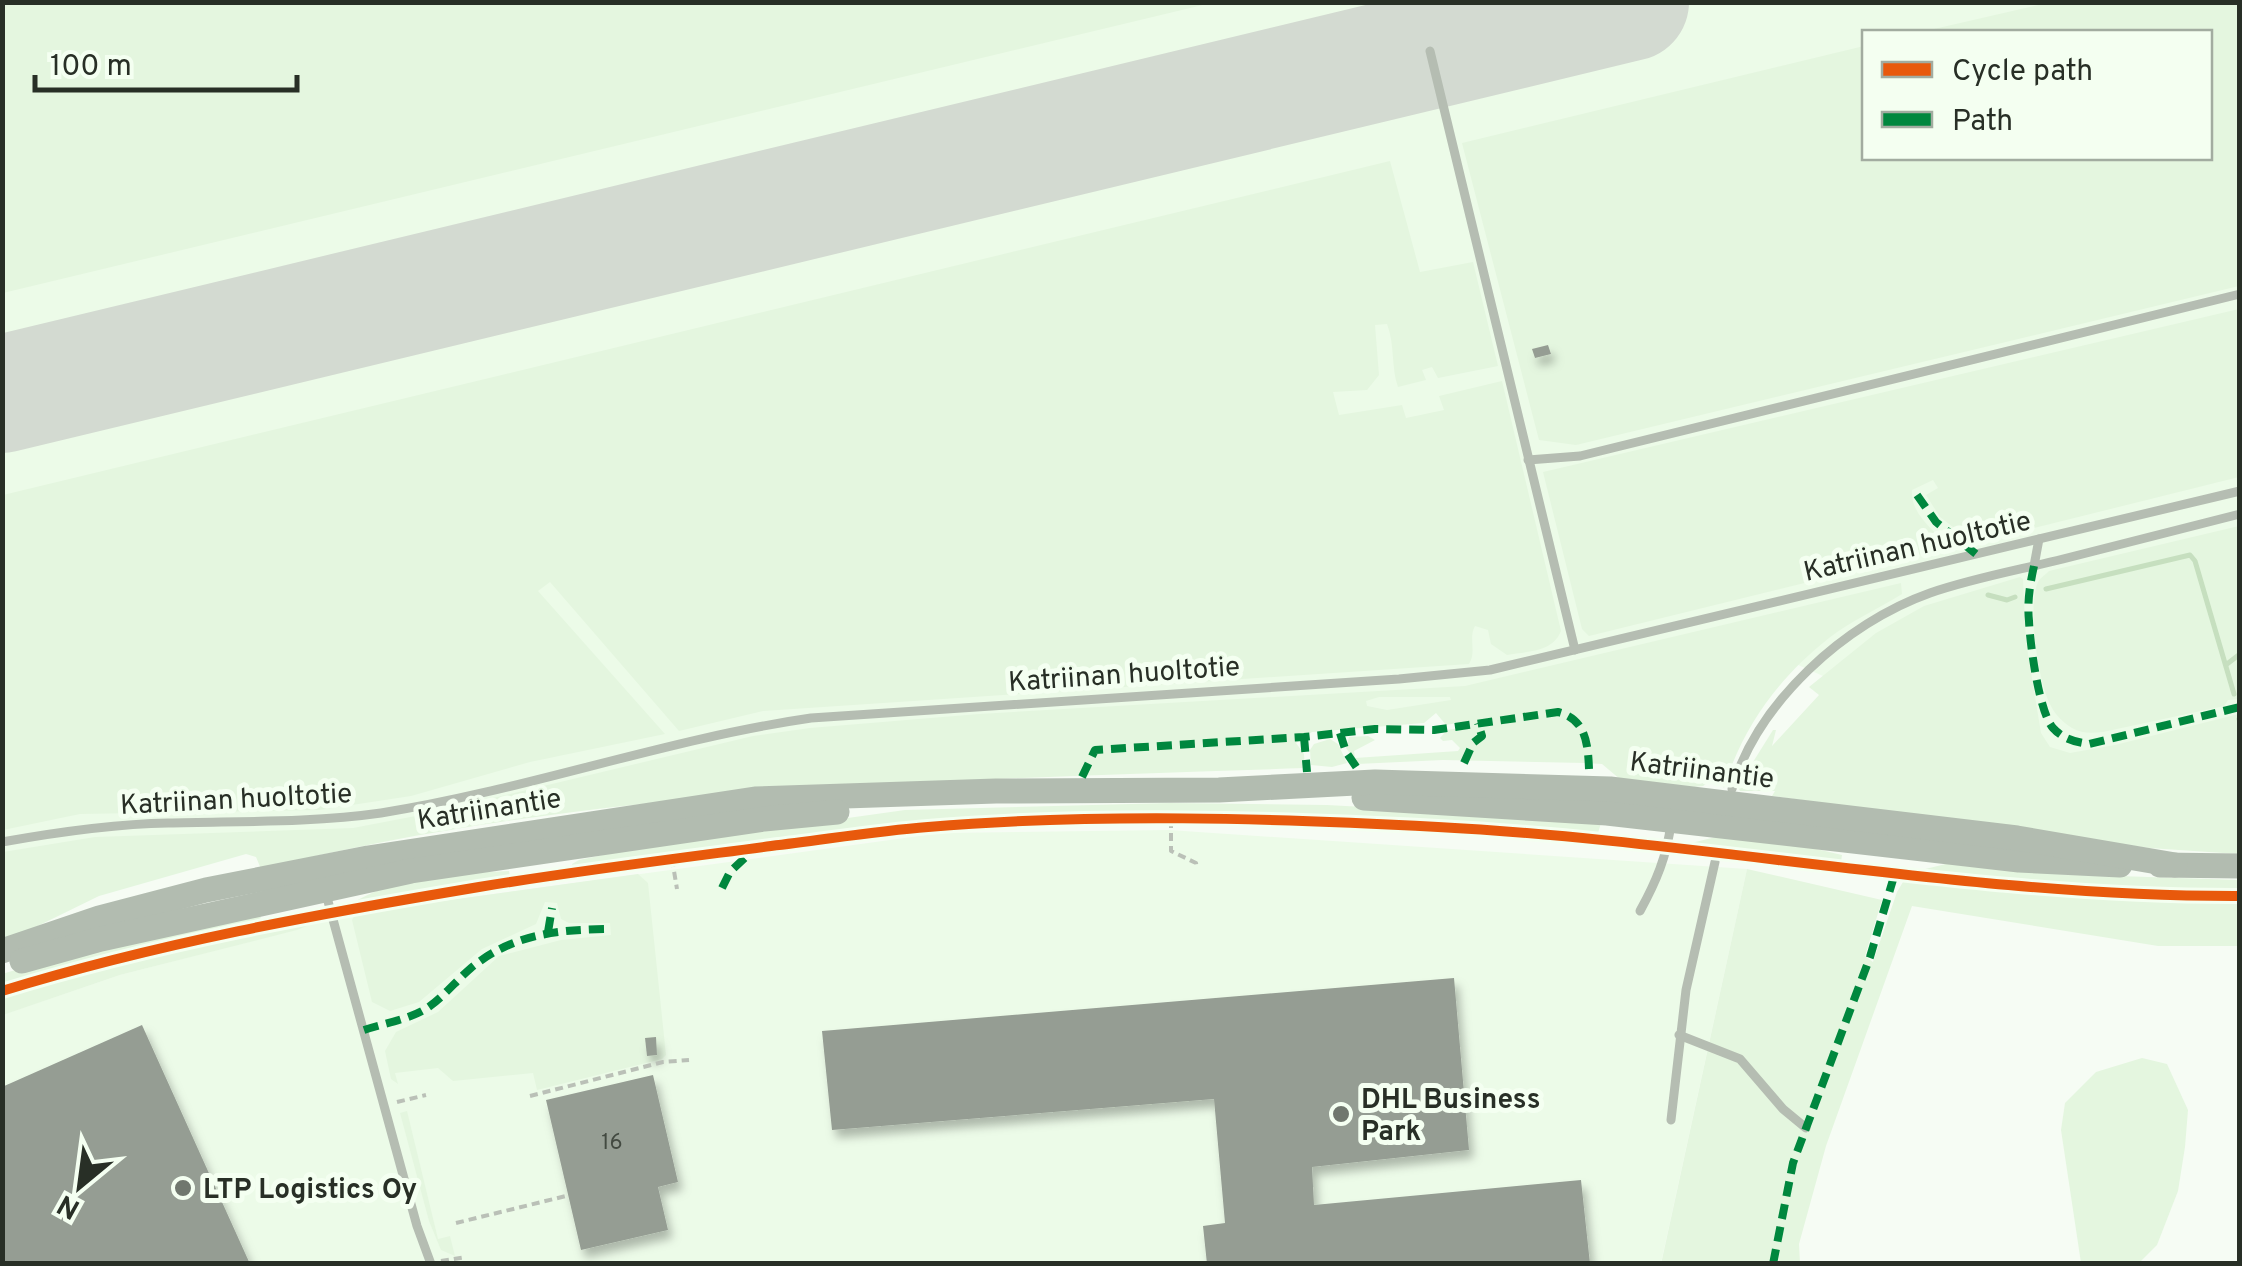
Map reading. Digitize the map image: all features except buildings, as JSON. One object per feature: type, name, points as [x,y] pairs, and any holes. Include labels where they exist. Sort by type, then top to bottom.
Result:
[{"type":"main road","name":"Katriinantie","points":[[2,951],[206,890],[411,870],[764,819],[996,791],[1219,790],[1411,782],[1610,789],[1673,807],[2017,838],[2175,865],[2240,866]]},
{"type":"main road","name":"Katriinantie","points":[[2,966],[323,879]]},
{"type":"lane","points":[[1430,51],[1575,650]]},
{"type":"lane","points":[[1528,460],[1580,456],[2240,294]]},
{"type":"lane","name":"Katriinan huoltotie","points":[[2,842],[111,826],[327,820],[383,812],[549,776],[718,733],[811,718],[1490,670],[2240,491]]},
{"type":"lane","points":[[1732,790],[1744,755],[1776,705],[1812,664],[1868,625],[1928,594],[2240,514]]},
{"type":"lane","points":[[2034,566],[2040,539]]},
{"type":"lane","points":[[1640,911],[1657,880],[1668,846],[1673,807]]},
{"type":"lane","points":[[1670,1120],[1686,990],[1715,862]]},
{"type":"lane","points":[[323,879],[417,1226],[434,1264]]},
{"type":"lane","points":[[1680,1035],[1740,1059],[1782,1109],[1806,1128]]},
{"type":"path","points":[[1153,820],[1190,820]]},
{"type":"path","points":[[1171,820],[1171,852],[1196,863],[1197,869]]},
{"type":"path","points":[[653,861],[689,857]]},
{"type":"path","points":[[672,859],[676,890]]},
{"type":"path","points":[[530,1096],[663,1062],[689,1060]]},
{"type":"path","points":[[456,1222],[566,1196]]},
{"type":"path","points":[[434,1264],[466,1256]]},
{"type":"shaded area","points":[[3,2],[1211,2],[1211,3],[3,293]]},
{"type":"shaded area","points":[[3,3],[2239,3],[2239,728],[2041,773],[1751,644],[1377,719],[307,839],[3,911]]},
{"type":"shaded area","points":[[2047,3],[2239,3],[2239,286],[1576,445],[1539,440],[1462,143],[1862,46],[1862,160],[2212,160],[2212,30],[1930,30]]},
{"type":"shaded area","points":[[1390,161],[1420,272],[1473,262],[1498,366],[1438,378],[1432,367],[1422,370],[1426,380],[1398,387],[1387,324],[1375,325],[1379,375],[1367,390],[1333,392],[1339,415],[1402,405],[1406,418],[1444,410],[1439,396],[1502,381],[1561,631],[1545,647],[1507,655],[1491,644],[1488,630],[1475,626],[1469,664],[763,711],[679,731],[550,582],[538,591],[665,734],[530,762],[411,796],[319,810],[80,814],[3,830],[3,495]]},
{"type":"shaded area","points":[[2239,309],[2239,477],[1974,543],[1940,517],[1926,495],[1938,488],[1933,480],[1912,490],[1912,499],[1925,522],[1951,547],[1589,636],[1582,629],[1543,472]]},
{"type":"shaded area","points":[[2239,526],[2239,699],[2228,700],[2224,706],[2103,732],[2080,731],[2063,721],[2046,695],[2038,663],[2034,608],[2040,579],[2049,571]]},
{"type":"shaded area","points":[[2020,577],[2041,733],[2050,747],[2070,753],[2239,714],[2239,854],[2149,848],[1772,796],[1775,791],[1740,791],[1738,786],[1773,730],[1772,746],[1819,695],[1809,687],[1876,633],[1924,606]]},
{"type":"shaded area","points":[[1901,583],[1902,594],[1829,638],[1794,669],[1752,724],[1724,788],[1716,777],[1694,787],[1621,780],[1602,764],[1443,760],[1357,764],[1346,748],[1349,737],[1368,736],[1375,740],[1354,751],[1355,758],[1458,751],[1460,748],[1452,740],[1440,738],[1447,730],[1460,728],[1463,722],[1446,725],[1436,713],[1424,723],[1312,732],[1296,743],[1304,754],[1305,768],[780,791],[517,819],[388,841],[261,869],[256,857],[246,854],[99,896],[3,943],[3,852],[95,837],[353,828],[753,736],[810,728],[979,714],[1465,686]],"holes":[[[1379,697],[1451,700],[1387,710],[1367,706],[1366,701]]]},
{"type":"shaded area","points":[[1330,739],[1338,744],[1347,763],[1332,767],[1311,765],[1310,750],[1314,744]]},
{"type":"shaded area","points":[[1170,803],[1327,805],[1601,823],[1598,833],[1280,818],[941,821],[573,869],[572,864],[646,846],[905,810]]},
{"type":"shaded area","points":[[1169,830],[1747,869],[1661,1263],[3,1263],[2,1015],[120,975],[295,930],[333,916],[941,833]]},
{"type":"shaded area","points":[[1716,837],[1765,837],[1842,855],[1841,862],[1687,844]]},
{"type":"shaded area","points":[[1954,862],[2058,874],[2239,880],[2239,893],[2066,887],[1917,871]]},
{"type":"shaded area","points":[[1747,869],[1882,900],[1865,956],[1873,962],[1897,892],[1903,882],[1915,880],[2067,896],[2239,901],[2239,946],[2158,946],[1912,906],[1826,1146],[1799,1244],[1800,1263],[1661,1264]]},
{"type":"shaded area","points":[[509,871],[510,877],[354,902],[410,880]]},
{"type":"shaded area","points":[[638,874],[648,883],[666,1055],[662,1059],[537,1090],[533,1073],[453,1081],[438,1068],[395,1073],[398,1084],[391,1079],[385,1051],[396,1032],[438,1012],[499,956],[561,940],[611,935],[610,923],[569,923],[561,919],[557,903],[545,902],[536,924],[482,949],[419,1002],[390,1011],[372,1002],[352,920],[356,913]]},
{"type":"shaded area","points":[[258,911],[261,918],[254,922],[46,973],[3,988],[2,974]]},
{"type":"shaded area","points":[[305,920],[309,925],[297,930],[120,975],[3,1015],[3,997],[131,959]]},
{"type":"shaded area","points":[[2142,1058],[2167,1064],[2188,1110],[2178,1191],[2157,1245],[2139,1263],[2081,1263],[2061,1130],[2065,1103],[2096,1072]]},
{"type":"shaded area","points":[[407,1111],[438,1239],[450,1236],[455,1256],[441,1250],[429,1221],[400,1113]]},
{"type":"waterway","points":[[2046,589],[2190,555],[2234,694]]},
{"type":"waterway","points":[[1988,595],[2007,600],[2015,597]]},
{"type":"waterway","points":[[2227,664],[2240,654]]},
{"type":"taxiway","points":[[1542,24],[1593,2]]},
{"type":"runway","points":[[2,394],[1630,2]]},
{"type":"marked path","points":[[1917,495],[1936,522],[1976,554]]},
{"type":"marked path","points":[[2034,566],[2028,607],[2033,661],[2043,708],[2061,735],[2089,744],[2240,707]]},
{"type":"marked path","points":[[1082,777],[1095,750],[1375,729],[1434,730],[1558,712],[1580,727],[1589,769]]},
{"type":"marked path","points":[[1464,763],[1473,743],[1482,736],[1478,723]]},
{"type":"marked path","points":[[1340,733],[1357,768]]},
{"type":"marked path","points":[[1304,737],[1307,772]]},
{"type":"marked path","points":[[722,888],[730,872],[751,852]]},
{"type":"marked path","points":[[1773,1264],[1793,1163],[1870,957],[1895,873]]},
{"type":"marked path","points":[[548,932],[552,908]]},
{"type":"marked path","points":[[364,1030],[423,1010],[486,957],[518,941],[551,933],[604,929]]},
{"type":"cycle path","points":[[2,991],[120,958],[239,931],[479,887],[888,831],[1055,820],[1247,819],[1438,827],[1639,844],[2039,888],[2240,896]]},
{"type":"place","name":"DHL Business Park","points":[[1341,1114]]},
{"type":"place","name":"LTP Logistics Oy","points":[[183,1188]]}]
